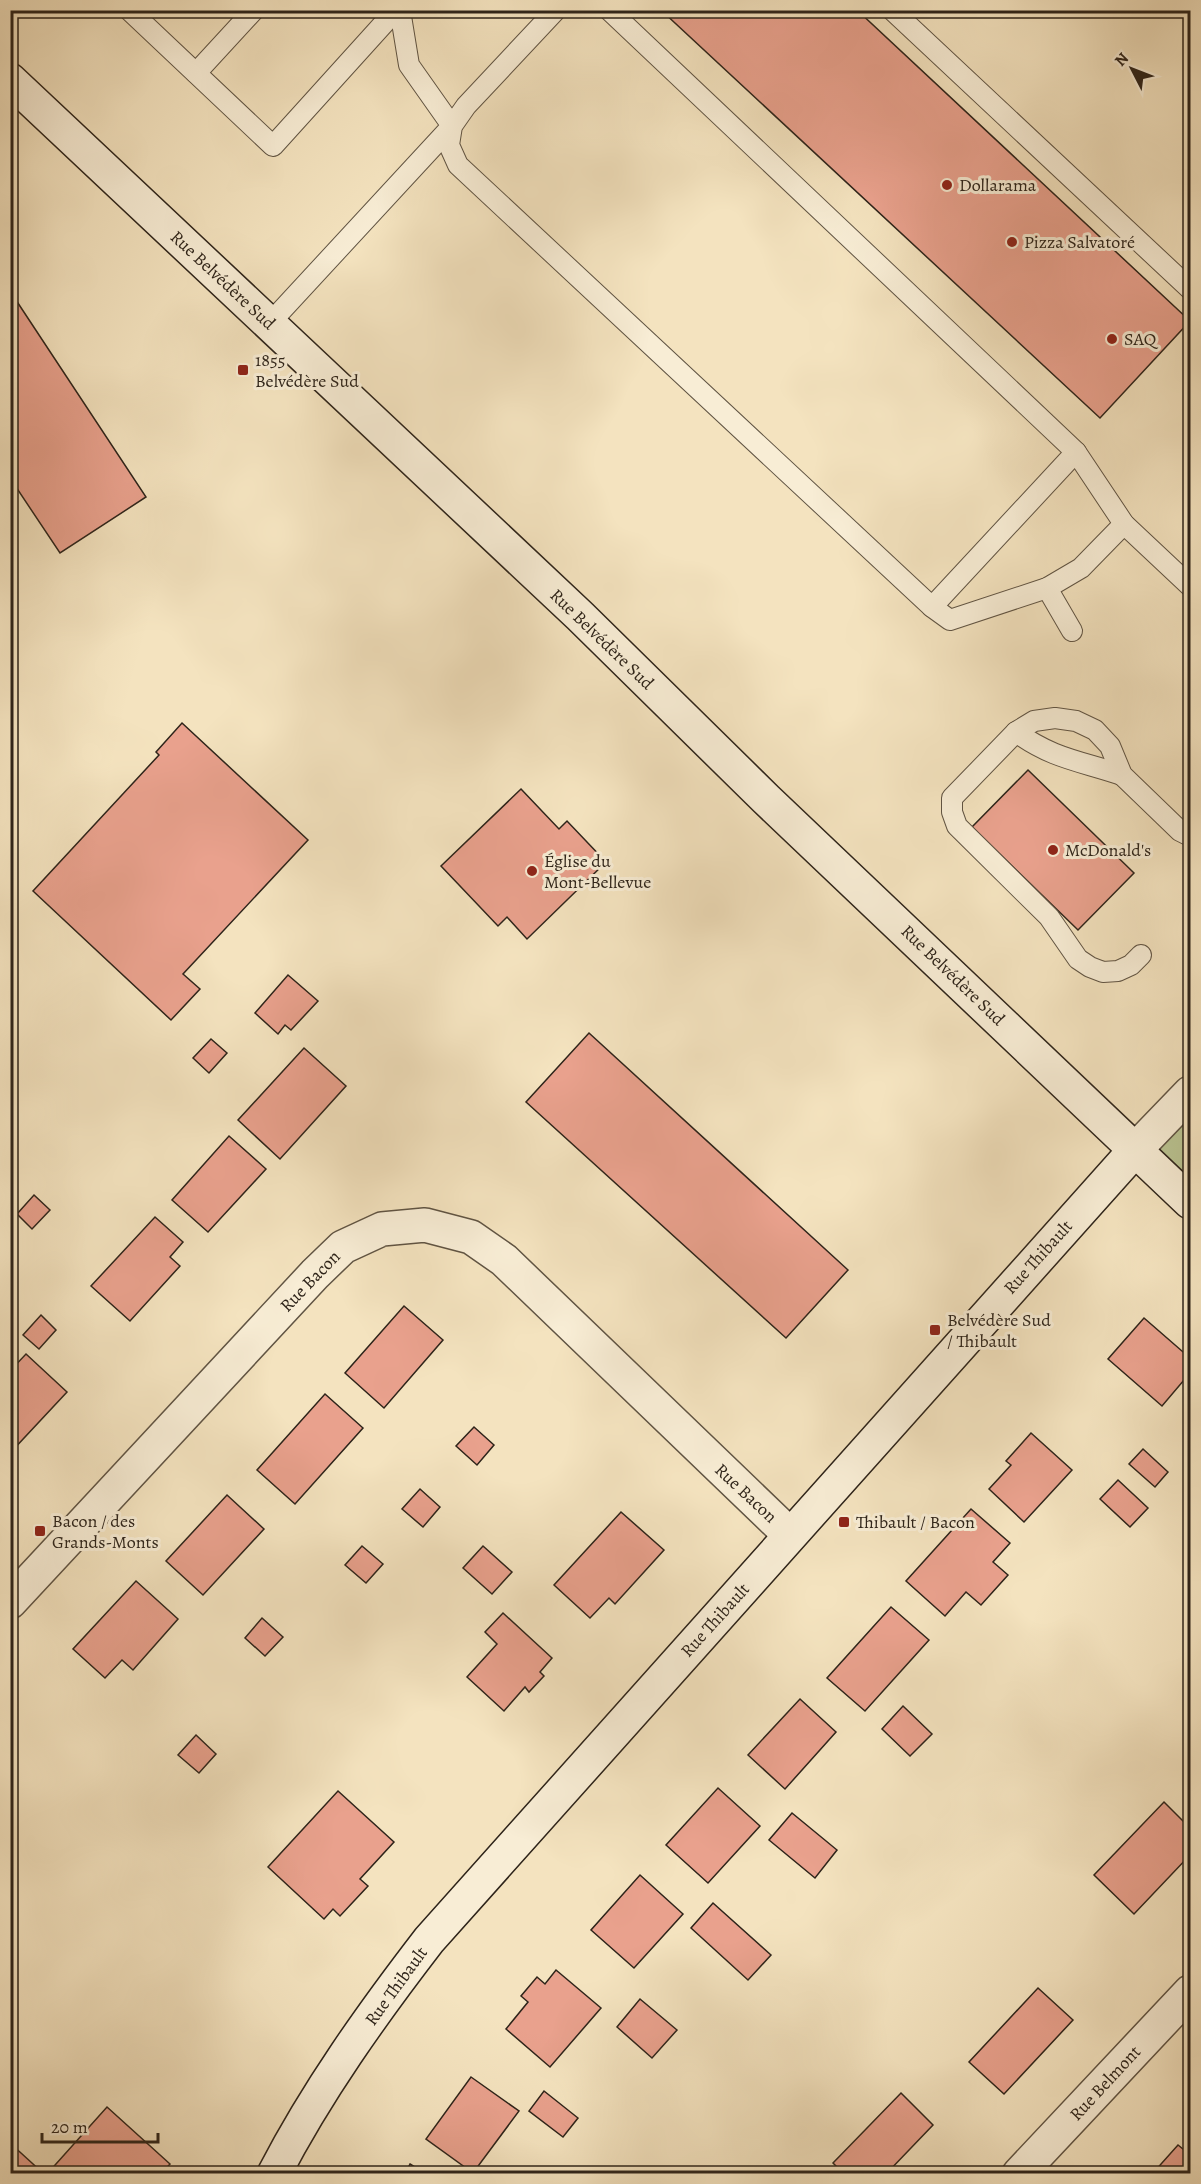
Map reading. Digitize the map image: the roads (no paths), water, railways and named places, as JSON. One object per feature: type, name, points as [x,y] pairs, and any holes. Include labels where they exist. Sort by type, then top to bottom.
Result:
[{"type":"street","name":"Rue Belvédère Sud","points":[[10,80],[580,616],[766,799],[1191,1202]]},
{"type":"street","name":"Rue Thibault","points":[[274,2174],[324,2088],[386,1997],[429,1940],[1135,1150],[1191,1093]]},
{"type":"street","name":"Rue Bacon","points":[[10,1602],[315,1274],[343,1247],[382,1228],[425,1225],[471,1237],[504,1260],[790,1535]]},
{"type":"street","name":"Rue Belmont","points":[[1019,2174],[1191,1992]]},
{"type":"lane","points":[[129,10],[273,146],[398,10]]},
{"type":"lane","points":[[195,73],[254,10]]},
{"type":"lane","points":[[398,10],[409,65],[452,126],[449,145],[458,165],[932,607],[950,620],[1047,588],[1081,568],[1124,524]]},
{"type":"lane","points":[[269,324],[556,10]]},
{"type":"lane","points":[[609,10],[1076,452],[1124,524],[1191,586]]},
{"type":"lane","points":[[892,10],[1191,289]]},
{"type":"lane","points":[[932,607],[1076,452]]},
{"type":"lane","points":[[1047,588],[1072,632]]},
{"type":"lane","points":[[1141,955],[1131,965],[1118,971],[1103,972],[1078,959],[1049,917],[957,826],[952,812],[952,798],[1016,732],[1034,721],[1055,718],[1076,721],[1095,730],[1110,746],[1122,775],[1180,831],[1191,836]]},
{"type":"lane","points":[[1016,732],[1054,755],[1122,775]]},
{"type":"place","name":"Dollarama","points":[[947,185]]},
{"type":"place","name":"Pizza Salvatoré","points":[[1012,242]]},
{"type":"place","name":"SAQ","points":[[1112,339]]},
{"type":"place","name":"1855 Belvédère Sud","points":[[243,370]]},
{"type":"place","name":"McDonald's","points":[[1053,850]]},
{"type":"place","name":"Église du Mont-Bellevue","points":[[532,871]]},
{"type":"place","name":"Belvédère Sud / Thibault","points":[[935,1330]]},
{"type":"place","name":"Thibault / Bacon","points":[[844,1522]]},
{"type":"place","name":"Bacon / des Grands-Monts","points":[[40,1531]]}]
